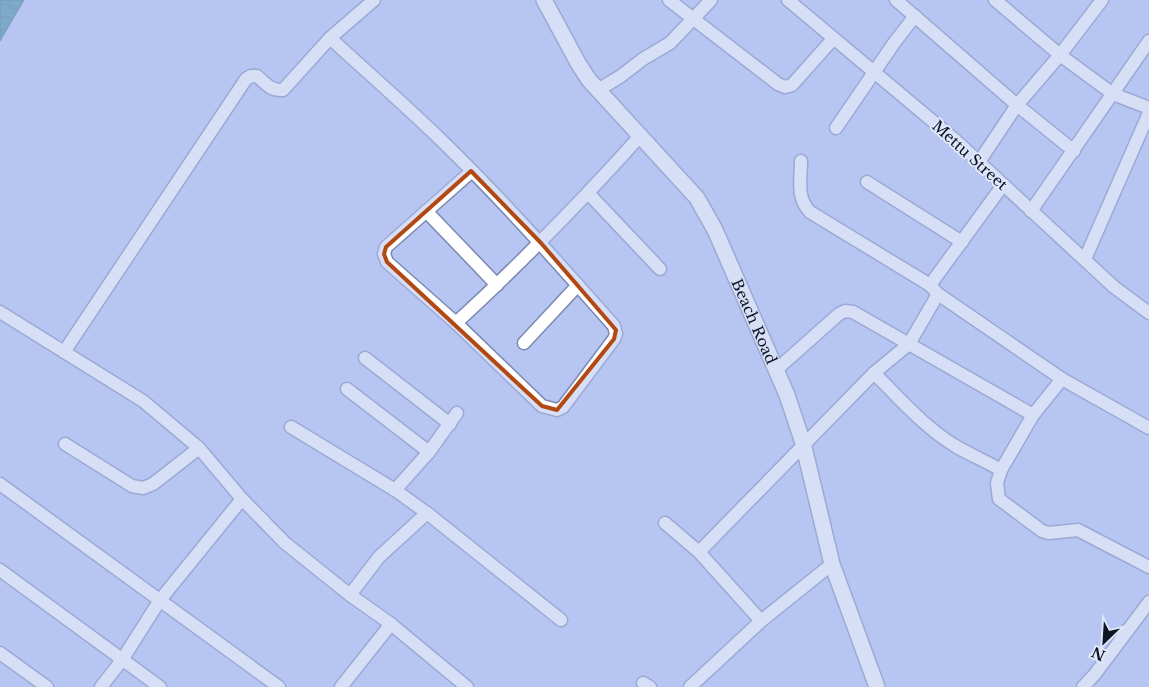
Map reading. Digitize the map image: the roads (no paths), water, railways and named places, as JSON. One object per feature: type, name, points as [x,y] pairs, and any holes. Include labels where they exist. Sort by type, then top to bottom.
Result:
[{"type":"main road","name":"Beach Road","points":[[544,0],[589,80],[697,198],[716,230],[787,395],[803,444],[832,564],[877,687]]},
{"type":"street","points":[[64,352],[246,79],[258,76],[269,88],[284,90],[330,38],[374,0]]},
{"type":"street","points":[[669,0],[778,84],[786,87],[792,85],[833,39]]},
{"type":"street","points":[[598,90],[670,42],[711,0]]},
{"type":"street","name":"Mettu Street","points":[[788,0],[979,162],[1114,287],[1149,313]]},
{"type":"street","points":[[896,0],[1017,105],[1074,151]]},
{"type":"street","points":[[995,0],[1060,55],[1113,94],[1149,108]]},
{"type":"street","points":[[979,162],[1017,105],[1060,55],[1102,0]]},
{"type":"street","points":[[836,128],[874,71],[915,16]]},
{"type":"street","points":[[330,38],[472,171],[541,243],[614,326],[616,334],[563,407],[557,410],[542,406],[456,323],[387,262],[384,254],[386,247],[472,171]]},
{"type":"street","points":[[1032,211],[1149,41]]},
{"type":"street","points":[[1085,259],[1149,113]]},
{"type":"street","points":[[456,323],[541,243],[641,135]]},
{"type":"street","points":[[801,160],[801,197],[803,204],[810,212],[934,290],[1062,379],[1149,428]]},
{"type":"street","points":[[867,182],[962,242]]},
{"type":"street","points":[[699,552],[874,373],[909,344],[934,290],[962,242],[1003,185]]},
{"type":"street","points":[[588,194],[660,269]]},
{"type":"street","points":[[426,211],[497,285]]},
{"type":"street","points":[[524,343],[578,285]]},
{"type":"street","points":[[776,370],[839,314],[845,311],[853,312],[1033,415]]},
{"type":"street","points":[[0,312],[143,401],[199,448],[242,499],[285,543],[350,595],[391,624],[467,687]]},
{"type":"street","points":[[365,358],[454,418],[429,452],[395,490]]},
{"type":"street","points":[[874,373],[918,418],[938,434],[957,447],[1001,470]]},
{"type":"street","points":[[1062,379],[1033,415],[1001,470],[997,483],[999,499],[1042,531],[1049,533],[1078,530],[1149,567]]},
{"type":"street","points":[[347,389],[429,452]]},
{"type":"street","points":[[291,427],[395,490],[427,513],[561,620]]},
{"type":"street","points":[[65,444],[132,486],[143,488],[152,484],[199,448]]},
{"type":"street","points":[[0,484],[279,687]]},
{"type":"street","points":[[101,687],[122,660],[160,600],[242,499]]},
{"type":"street","points":[[350,595],[379,557],[427,513]]},
{"type":"street","points":[[665,523],[699,552],[761,621]]},
{"type":"street","points":[[690,687],[761,621],[832,564]]},
{"type":"street","points":[[0,570],[160,687]]},
{"type":"street","points":[[1083,687],[1095,674],[1149,602]]},
{"type":"street","points":[[341,687],[391,624]]},
{"type":"street","points":[[0,653],[47,687]]},
{"type":"water","points":[[0,0],[24,0],[0,41]]}]
